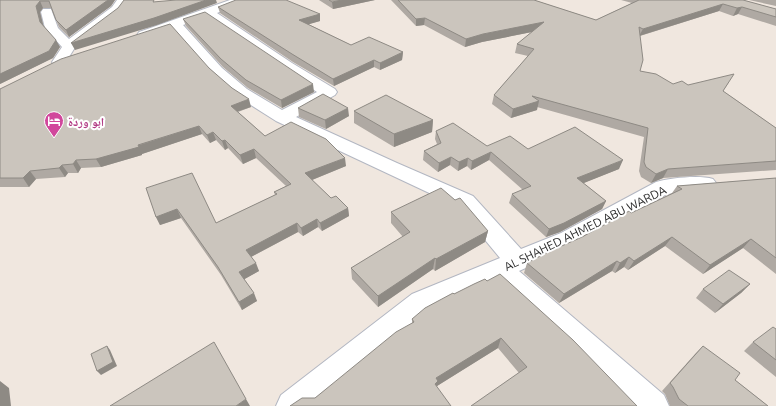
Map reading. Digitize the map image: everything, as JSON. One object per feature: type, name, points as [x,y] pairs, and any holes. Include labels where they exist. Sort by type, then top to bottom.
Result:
[{"type":"street","points":[[58,62],[69,46],[116,10],[123,0]]},
{"type":"street","points":[[132,39],[241,0]]},
{"type":"street","points":[[47,12],[50,28],[69,46]]},
{"type":"street","points":[[208,12],[287,66],[329,92],[282,117]]},
{"type":"street","points":[[175,24],[217,70],[241,92],[282,117],[390,168],[466,201],[509,266],[653,406]]},
{"type":"street","points":[[45,69],[58,62],[80,56]]},
{"type":"street","name":"AL SHAHED AHMED ABU WARDA","points":[[292,406],[422,302],[569,239],[663,187],[731,182]]},
{"type":"building","points":[[0,0],[108,0],[66,30],[56,20],[49,1],[40,1],[36,6],[40,22],[56,40],[49,51],[0,74]]},
{"type":"building","points":[[124,0],[154,0],[153,2],[206,0],[154,18],[71,43],[118,8]]},
{"type":"building","points":[[236,0],[286,0],[320,14],[299,20],[351,45],[369,37],[403,52],[380,63],[374,60],[333,79],[218,7]]},
{"type":"building","points":[[329,0],[342,0],[332,2]]},
{"type":"building","points":[[398,0],[534,0],[596,20],[639,0],[743,0],[776,9],[776,17],[742,7],[737,8],[723,4],[643,29],[639,27],[643,60],[640,71],[656,74],[673,84],[682,81],[688,85],[734,74],[723,91],[776,128],[776,161],[668,169],[656,174],[646,167],[644,162],[648,128],[532,96],[539,101],[513,109],[494,95],[534,49],[517,44],[544,22],[483,34],[466,39],[425,18],[416,19]]},
{"type":"building","points":[[205,12],[313,84],[281,100],[246,80],[221,59],[183,19]]},
{"type":"building","points":[[170,24],[209,68],[232,88],[249,99],[231,106],[265,136],[291,122],[326,139],[345,158],[305,173],[331,198],[336,196],[348,208],[320,223],[317,219],[301,228],[297,223],[246,250],[256,263],[239,272],[254,293],[239,302],[218,267],[177,209],[156,217],[146,188],[192,173],[216,223],[277,194],[274,192],[291,184],[254,149],[240,155],[225,140],[222,141],[213,132],[207,135],[199,126],[138,145],[139,147],[96,159],[76,160],[73,164],[62,165],[59,168],[30,171],[23,178],[0,178],[0,89],[61,59]]},
{"type":"building","points":[[323,94],[348,108],[325,120],[298,108]]},
{"type":"building","points":[[386,95],[433,120],[394,134],[354,111]]},
{"type":"building","points":[[453,123],[487,146],[510,136],[528,149],[575,127],[623,160],[577,178],[606,201],[564,223],[549,229],[512,194],[531,186],[491,152],[472,161],[468,158],[459,162],[451,157],[439,163],[424,151],[441,143],[436,131]]},
{"type":"building","points":[[776,178],[776,258],[751,239],[710,265],[672,237],[634,261],[629,257],[620,263],[617,261],[564,294],[527,263],[582,237],[629,211],[631,213],[682,189],[677,186]]},
{"type":"building","points":[[441,188],[455,200],[460,198],[488,231],[436,259],[435,258],[378,296],[351,268],[410,232],[391,212]]},
{"type":"building","points":[[729,270],[750,284],[723,304],[703,289]]},
{"type":"building","points":[[500,274],[573,340],[637,406],[471,406],[527,367],[501,338],[436,378],[438,381],[435,384],[451,406],[290,406],[302,398],[315,398],[396,332],[414,322],[412,319],[425,308],[453,293],[454,294],[485,279],[487,281]]},
{"type":"building","points":[[773,327],[776,329],[776,360],[753,342]]},
{"type":"building","points":[[214,342],[246,399],[236,406],[110,406]]},
{"type":"building","points":[[107,346],[113,362],[97,371],[91,354]]},
{"type":"building","points":[[703,346],[740,373],[735,380],[768,406],[688,406],[679,399],[670,383]]},
{"type":"place","name":"ابو وردة","points":[[54,138]]}]
